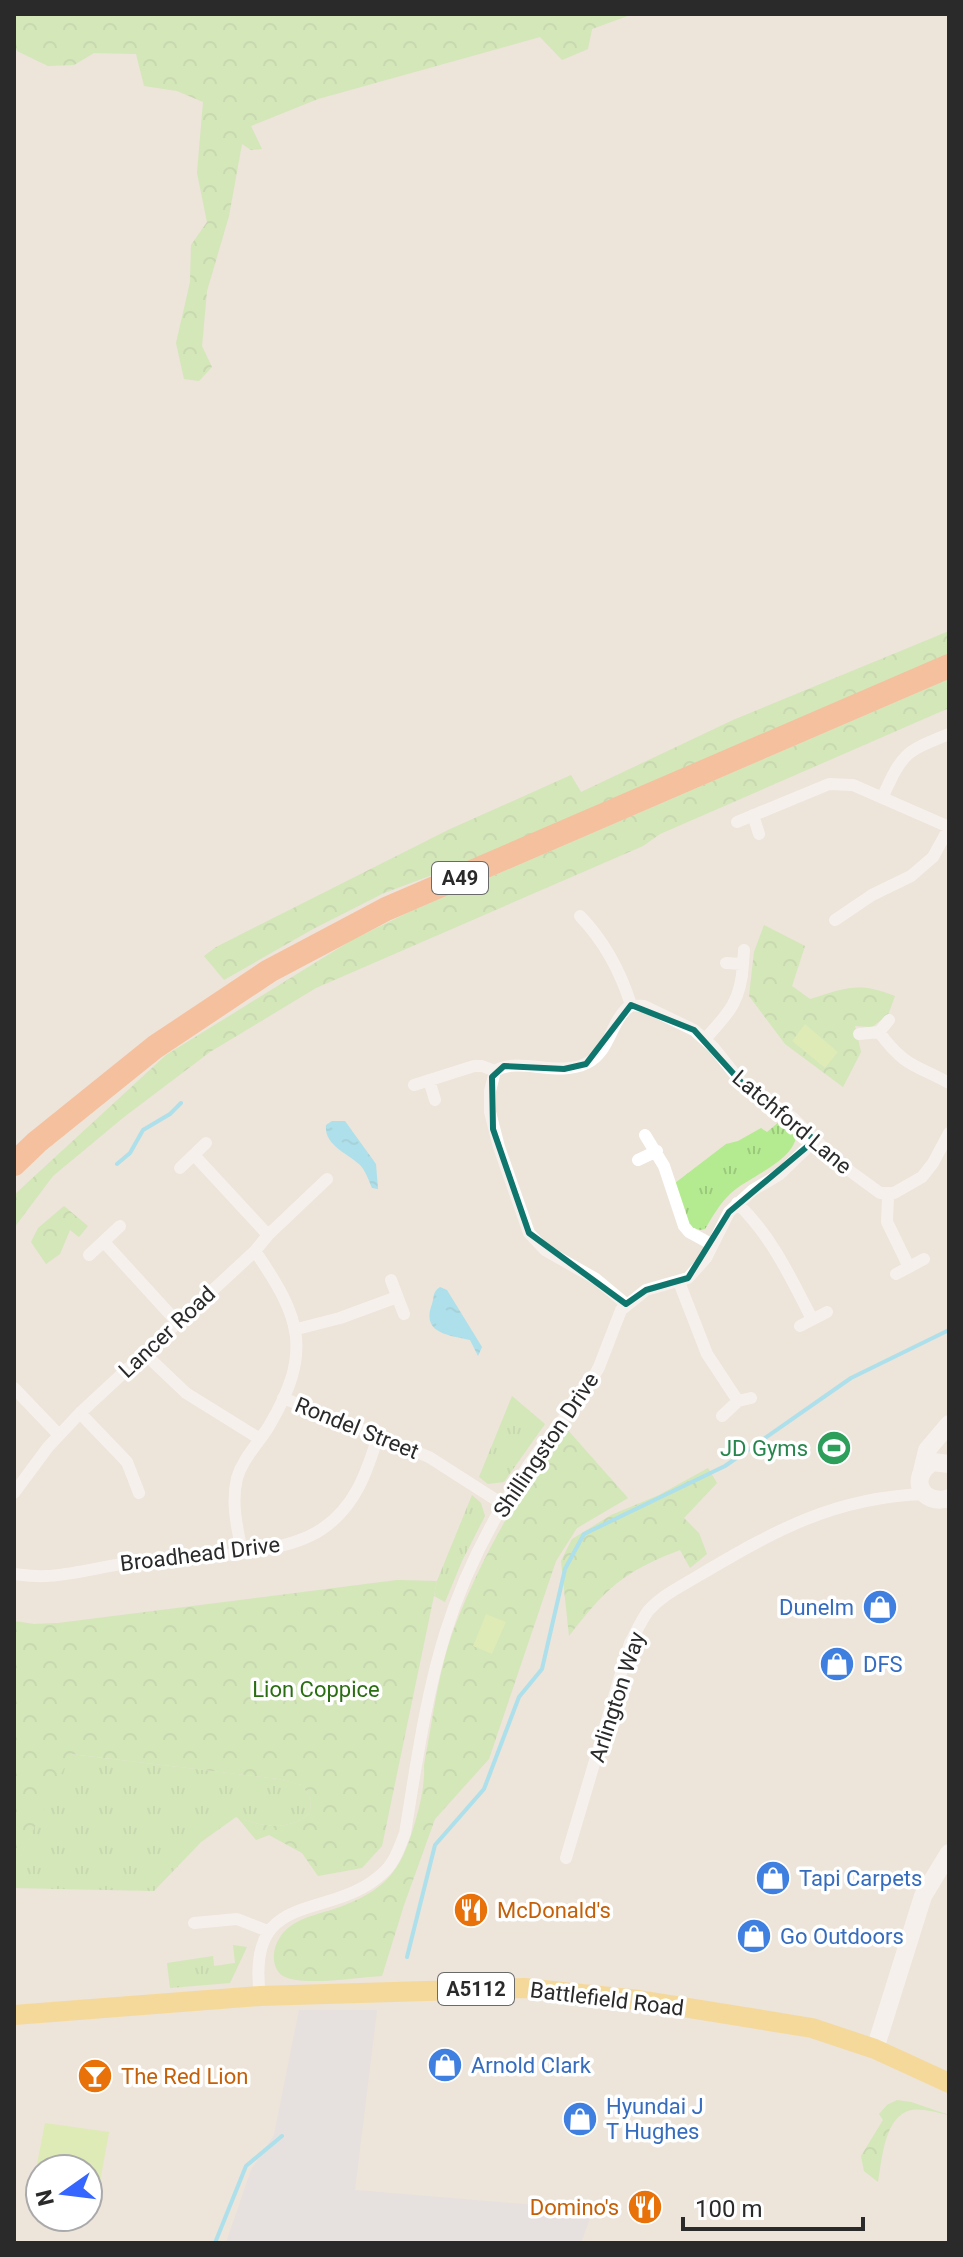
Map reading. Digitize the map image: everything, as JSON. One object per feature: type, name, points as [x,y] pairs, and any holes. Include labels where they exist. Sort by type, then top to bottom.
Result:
[{"type":"highway","name":"A49","points":[[14,1164],[155,1047],[269,971],[386,909],[949,666]]},
{"type":"main road","name":"Battlefield Road","points":[[14,2015],[260,1996],[524,1988],[639,2000],[812,2028],[875,2049],[949,2083]]},
{"type":"street","points":[[883,796],[905,755],[949,734]]},
{"type":"street","points":[[737,822],[829,784],[853,785],[949,828],[933,857],[911,876],[872,895],[835,920]]},
{"type":"street","points":[[753,815],[759,834]]},
{"type":"street","points":[[580,916],[608,954],[631,1005],[621,1015],[605,1046],[586,1064],[564,1069],[504,1066],[495,1071],[490,1091],[490,1112],[499,1147],[529,1233],[545,1250],[596,1279],[626,1304],[646,1290],[679,1282],[696,1271],[706,1258],[723,1220],[737,1203],[780,1174],[815,1140]]},
{"type":"street","points":[[705,1039],[735,1004],[741,990],[744,950]]},
{"type":"street","points":[[726,963],[743,964]]},
{"type":"street","name":"Latchford Lane","points":[[631,1005],[644,1006],[682,1023],[705,1039],[741,1082],[786,1112],[848,1170],[880,1193],[888,1195]]},
{"type":"street","points":[[859,1034],[879,1032],[889,1020]]},
{"type":"street","points":[[879,1032],[894,1052],[913,1068],[949,1083]]},
{"type":"street","points":[[414,1085],[474,1066],[495,1071]]},
{"type":"street","points":[[429,1080],[435,1100]]},
{"type":"street","points":[[909,1267],[887,1222],[888,1195],[922,1177],[949,1133]]},
{"type":"street","points":[[645,1135],[657,1151],[673,1187],[684,1226],[711,1244]]},
{"type":"street","points":[[180,1168],[206,1143]]},
{"type":"street","points":[[638,1160],[657,1151]]},
{"type":"street","points":[[194,1155],[268,1235]]},
{"type":"street","points":[[255,1251],[327,1179]]},
{"type":"street","points":[[737,1203],[756,1222],[769,1242],[812,1319]]},
{"type":"street","points":[[89,1255],[120,1226]]},
{"type":"street","points":[[104,1242],[177,1322]]},
{"type":"street","name":"Lancer Road","points":[[14,1493],[33,1465],[80,1413],[255,1251]]},
{"type":"street","name":"Rondel Street","points":[[255,1251],[289,1304],[297,1329],[298,1351],[283,1398],[439,1463],[504,1505]]},
{"type":"street","points":[[896,1274],[924,1259]]},
{"type":"street","points":[[391,1280],[404,1314]]},
{"type":"street","points":[[679,1282],[707,1354],[744,1400],[722,1416]]},
{"type":"street","points":[[297,1329],[340,1318],[397,1297]]},
{"type":"street","name":"Shillingston Drive","points":[[268,1931],[289,1915],[372,1881],[385,1870],[399,1849],[405,1833],[424,1718],[446,1631],[477,1554],[539,1451],[583,1396],[626,1304]]},
{"type":"street","points":[[800,1326],[827,1312]]},
{"type":"street","points":[[144,1353],[186,1393],[260,1439]]},
{"type":"street","points":[[14,1388],[59,1435]]},
{"type":"street","points":[[242,1552],[234,1494],[244,1461],[283,1398]]},
{"type":"street","points":[[80,1413],[127,1462],[139,1493]]},
{"type":"street","points":[[922,1481],[927,1450],[949,1424]]},
{"type":"street","name":"Broadhead Drive","points":[[14,1574],[46,1577],[98,1567],[242,1552],[305,1538],[334,1520],[359,1489],[378,1436]]},
{"type":"street","name":"Arlington Way","points":[[566,1858],[630,1643],[648,1611],[672,1591],[783,1528],[825,1511],[888,1496],[922,1481],[933,1462],[949,1464]]},
{"type":"street","name":"Arlington Way","points":[[922,1481],[931,1499],[947,1500]]},
{"type":"street","points":[[875,2049],[923,1896],[949,1853]]},
{"type":"street","points":[[185,1911],[191,1930],[237,1919],[268,1931],[259,1954],[260,1996]]},
{"type":"highlighted area","points":[[631,1005],[694,1030],[741,1082],[815,1140],[729,1212],[688,1278],[646,1290],[626,1304],[529,1233],[493,1129],[492,1077],[504,1066],[564,1069],[586,1064]]},
{"type":"shaded area","points":[[299,2010],[377,2010],[355,2190],[593,2210],[581,2243],[226,2243],[251,2170],[274,2135]]},
{"type":"green space","points":[[14,14],[633,14],[592,29],[588,49],[562,60],[540,37],[318,99],[251,126],[262,149],[251,150],[242,144],[229,216],[207,291],[202,346],[212,367],[199,381],[184,379],[176,343],[190,282],[191,245],[207,222],[197,173],[203,102],[177,91],[144,86],[136,54],[94,53],[74,65],[48,66],[17,51],[14,44]]},
{"type":"green space","points":[[949,631],[949,655],[513,845],[384,893],[224,980],[204,956],[216,947],[448,830],[571,775],[581,792],[733,720]]},
{"type":"green space","points":[[949,679],[949,708],[660,834],[643,846],[316,988],[210,1052],[124,1117],[53,1176],[14,1228],[14,1195],[166,1055],[352,940],[407,913]]},
{"type":"green space","points":[[764,925],[805,946],[792,986],[810,999],[861,987],[895,996],[888,1015],[872,1027],[855,1026],[861,1052],[843,1087],[785,1044],[749,996],[754,952]]},
{"type":"green space","points":[[805,1024],[838,1052],[825,1068],[792,1041]]},
{"type":"green space","points":[[780,1121],[796,1137],[787,1154],[731,1193],[705,1229],[690,1227],[675,1183],[726,1144],[761,1128],[767,1132]]},
{"type":"green space","points":[[64,1206],[88,1226],[79,1237],[70,1230],[60,1254],[46,1264],[31,1242],[38,1228]]},
{"type":"green space","points":[[512,1396],[545,1424],[504,1482],[488,1484],[479,1477]]},
{"type":"green space","points":[[566,1428],[628,1498],[577,1528],[556,1561],[489,1759],[435,1819],[382,1976],[304,1981],[283,1976],[277,1969],[274,1957],[277,1943],[285,1931],[301,1920],[361,1898],[384,1882],[400,1862],[420,1806],[436,1695],[455,1626],[477,1574],[504,1523],[533,1474]]},
{"type":"green space","points":[[708,1468],[717,1483],[684,1518],[699,1533],[707,1554],[690,1568],[680,1550],[630,1574],[605,1594],[569,1636],[561,1561],[572,1539],[611,1515],[659,1495]]},
{"type":"green space","points":[[472,1495],[481,1503],[485,1516],[445,1602],[434,1596],[437,1581]]},
{"type":"green space","name":"Lion Coppice","points":[[397,1580],[437,1581],[382,1846],[362,1868],[318,1876],[302,1853],[269,1835],[256,1840],[237,1817],[275,1826],[293,1823],[310,1813],[311,1799],[302,1785],[278,1779],[71,1754],[14,1869],[14,1621],[58,1623]]},
{"type":"green space","points":[[486,1614],[506,1622],[492,1654],[473,1646]]},
{"type":"green space","points":[[70,1754],[278,1779],[302,1785],[311,1799],[310,1813],[293,1823],[274,1826],[236,1817],[201,1842],[154,1891],[14,1888],[14,1869]]},
{"type":"green space","points":[[233,1945],[247,1947],[230,1983],[170,1988],[167,1963],[213,1956],[214,1966],[235,1963]]},
{"type":"green space","points":[[897,2100],[949,2115],[920,2110],[902,2114],[886,2140],[878,2182],[864,2171],[861,2156],[883,2120],[879,2114]]},
{"type":"green space","points":[[45,2123],[109,2132],[104,2160],[104,2153],[39,2153]]},
{"type":"water","points":[[332,1121],[345,1121],[376,1164],[378,1189],[372,1188],[361,1166],[332,1143],[326,1125]]},
{"type":"water","points":[[440,1287],[447,1290],[482,1347],[478,1356],[470,1340],[433,1327],[430,1314],[434,1294]]},
{"type":"waterway","points":[[117,1164],[130,1153],[143,1130],[170,1114],[181,1103]]},
{"type":"waterway","points":[[407,1957],[435,1845],[484,1789],[519,1697],[542,1669],[565,1569],[584,1534],[725,1466],[851,1378],[949,1330]]},
{"type":"waterway","points":[[215,2243],[246,2166],[282,2136]]},
{"type":"place","name":"JD Gyms","points":[[834,1448]]},
{"type":"place","name":"Dunelm","points":[[880,1607]]},
{"type":"place","name":"DFS","points":[[837,1664]]},
{"type":"place","name":"Tapi Carpets","points":[[773,1878]]},
{"type":"place","name":"McDonald's","points":[[471,1910]]},
{"type":"place","name":"Go Outdoors","points":[[754,1936]]},
{"type":"place","name":"Arnold Clark","points":[[445,2065]]},
{"type":"place","name":"The Red Lion","points":[[95,2076]]},
{"type":"place","name":"Hyundai J T Hughes","points":[[580,2119]]},
{"type":"place","name":"Domino's","points":[[645,2207]]}]
